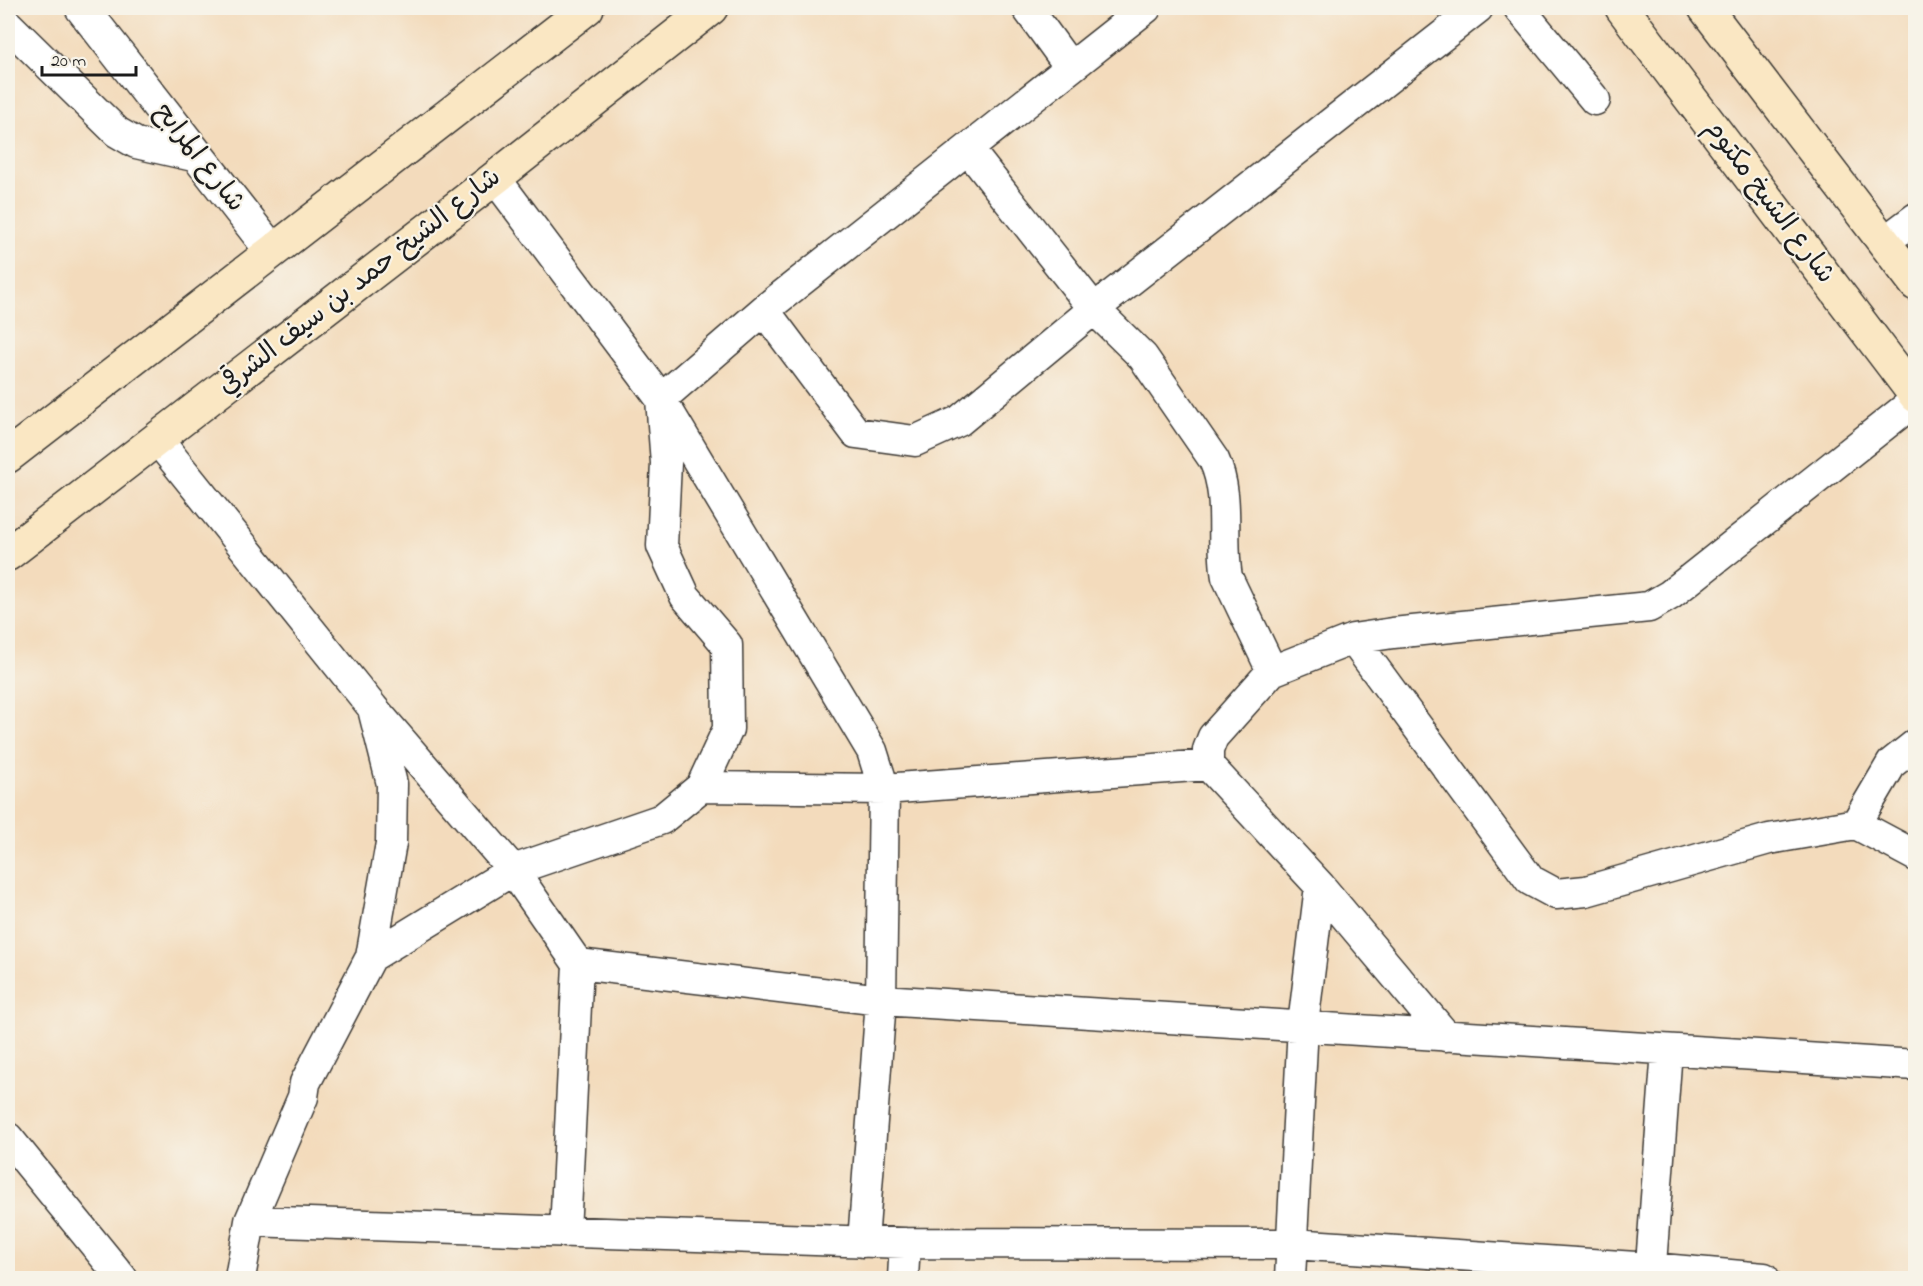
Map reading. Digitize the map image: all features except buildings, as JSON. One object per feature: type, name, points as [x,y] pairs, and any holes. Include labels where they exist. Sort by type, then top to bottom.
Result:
[{"type":"main road","points":[[8,456],[587,8]]},
{"type":"main road","name":"شارع الشيخ حمد بن سيف الشرقي","points":[[8,554],[711,8]]},
{"type":"main road","name":"شارع الشيخ مكتوم","points":[[1622,8],[1916,398]]},
{"type":"main road","points":[[1705,8],[1916,284]]},
{"type":"street","name":"شارع المرابح","points":[[82,8],[272,251]]},
{"type":"street","points":[[1027,8],[1070,67]]},
{"type":"street","points":[[661,399],[764,310],[1146,8]]},
{"type":"street","points":[[764,310],[856,433],[915,441],[959,422],[1094,309],[1479,8]]},
{"type":"street","points":[[1520,8],[1595,100]]},
{"type":"street","points":[[13,41],[117,132],[136,143],[198,157]]},
{"type":"street","points":[[968,149],[1094,309],[1143,357],[1214,460],[1223,488],[1224,564],[1227,578],[1272,671]]},
{"type":"street","points":[[495,178],[661,399],[872,751],[884,789],[881,1000],[863,1242]]},
{"type":"street","points":[[1884,242],[1916,218]]},
{"type":"street","points":[[1446,1036],[1320,886],[1208,765],[1208,750],[1213,737],[1272,671],[1353,639],[1649,607],[1670,595],[1916,398]]},
{"type":"street","points":[[370,957],[513,870],[662,819],[701,787],[728,729],[727,645],[685,596],[662,546],[666,463],[661,399]]},
{"type":"street","points":[[157,439],[373,708],[513,870],[578,964],[565,1232]]},
{"type":"street","points":[[1353,639],[1530,880],[1556,894],[1586,891],[1769,839],[1856,824],[1916,856]]},
{"type":"street","points":[[240,1278],[250,1221],[303,1097],[305,1083],[370,957],[391,843],[392,784],[373,708]]},
{"type":"street","points":[[1856,824],[1892,763],[1916,744]]},
{"type":"street","points":[[701,787],[884,789],[1208,765]]},
{"type":"street","points":[[1290,1278],[1303,1025],[1320,886]]},
{"type":"street","points":[[578,964],[881,1000],[1916,1065]]},
{"type":"street","points":[[1651,1273],[1667,1050]]},
{"type":"street","points":[[8,1138],[122,1278]]},
{"type":"street","points":[[250,1221],[905,1243],[1293,1244],[1651,1273],[1764,1278]]},
{"type":"street","points":[[903,1278],[905,1243]]}]
